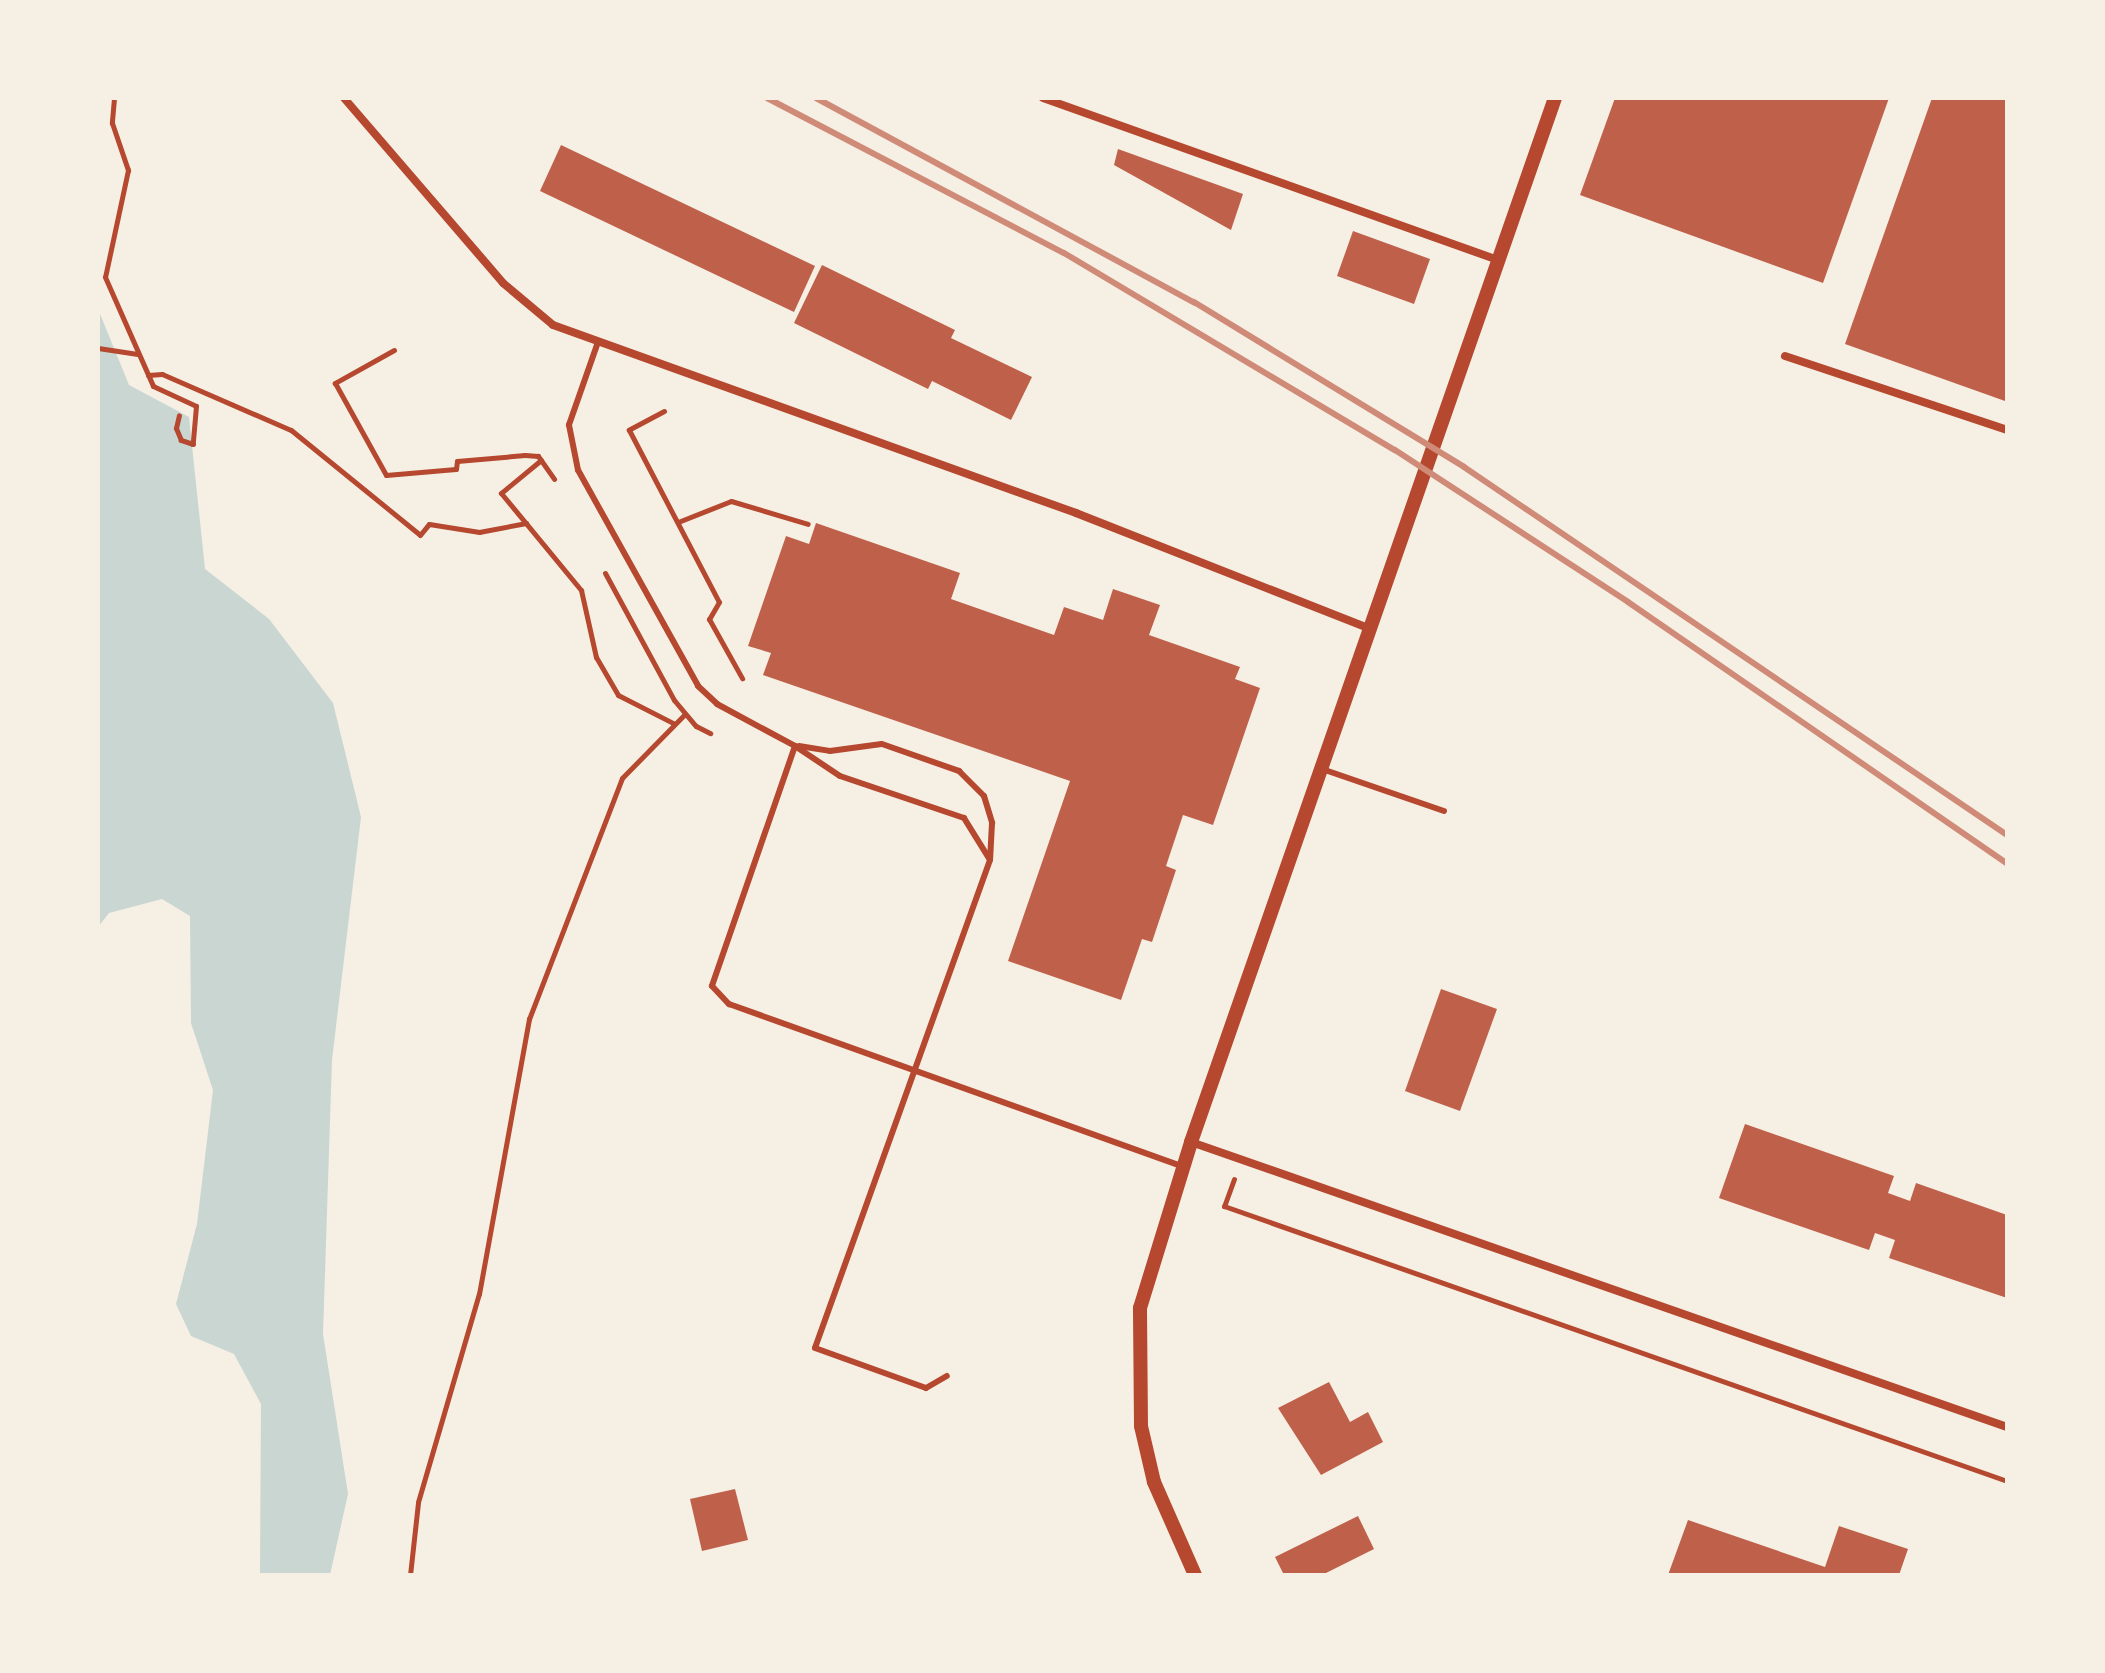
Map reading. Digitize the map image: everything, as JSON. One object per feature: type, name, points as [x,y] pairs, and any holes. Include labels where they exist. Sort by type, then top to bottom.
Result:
[{"type":"street","points":[[344,98],[503,283],[553,325],[1076,513],[1370,629]]},
{"type":"street","points":[[1043,98],[1498,260]]},
{"type":"street","points":[[1195,1575],[1154,1482],[1137,1383],[1140,1308],[1191,1142],[1555,98]]},
{"type":"street","points":[[1785,356],[2007,430]]},
{"type":"street","points":[[1191,1142],[2007,1427]]},
{"type":"lane","points":[[598,342],[569,425],[578,470],[698,686],[717,704],[795,746],[840,776],[964,818],[990,860]]},
{"type":"lane","points":[[795,746],[830,751],[882,744],[959,771],[984,796],[992,823],[990,860],[815,1348],[926,1388],[947,1376]]},
{"type":"lane","points":[[795,746],[712,986],[729,1004],[1184,1167]]},
{"type":"lane","points":[[1322,769],[1444,811]]},
{"type":"path","points":[[114,98],[112,123],[128,170],[105,277],[148,375],[158,390],[196,406],[193,444],[181,440],[179,415]]},
{"type":"path","points":[[98,348],[139,355]]},
{"type":"path","points":[[394,350],[335,383],[386,475],[456,469],[457,461],[525,455],[541,460],[562,494]]},
{"type":"path","points":[[148,375],[162,374],[291,430],[420,535],[429,524],[479,532],[526,523]]},
{"type":"path","points":[[664,411],[629,430],[719,602],[709,619],[742,678]]},
{"type":"path","points":[[541,460],[501,493],[581,590],[596,657],[618,695],[673,723]]},
{"type":"path","points":[[678,522],[731,501],[808,524]]},
{"type":"path","points":[[599,562],[684,715],[710,733]]},
{"type":"path","points":[[410,1575],[418,1502],[479,1294],[529,1019],[622,778],[684,715]]},
{"type":"path","points":[[1241,1159],[1224,1206],[2007,1481]]},
{"type":"shaded area","points":[[98,309],[129,385],[189,417],[205,569],[269,619],[333,703],[361,817],[332,1060],[323,1334],[348,1494],[330,1575],[260,1575],[261,1404],[234,1354],[191,1336],[176,1304],[197,1224],[213,1090],[191,1023],[190,916],[162,899],[109,913],[98,927]]},
{"type":"building","points":[[1615,98],[1889,98],[1823,283],[1580,195]]},
{"type":"building","points":[[1932,98],[2007,98],[2005,401],[1845,344]]},
{"type":"building","points":[[561,145],[815,266],[794,312],[540,191]]},
{"type":"building","points":[[1118,149],[1243,194],[1231,230],[1114,165]]},
{"type":"building","points":[[1353,231],[1430,259],[1414,304],[1337,276]]},
{"type":"building","points":[[822,265],[955,330],[951,338],[1032,377],[1011,420],[932,381],[928,389],[794,323]]},
{"type":"building","points":[[816,523],[960,573],[951,599],[1054,635],[1064,607],[1103,620],[1113,589],[1160,605],[1149,635],[1240,667],[1235,679],[1260,688],[1213,825],[1183,815],[1166,866],[1176,870],[1152,942],[1142,939],[1121,1000],[1008,961],[1070,781],[763,675],[771,653],[748,646],[786,536],[809,544]]},
{"type":"building","points":[[1441,989],[1497,1009],[1460,1111],[1405,1091]]},
{"type":"building","points":[[1745,1124],[1894,1176],[1888,1193],[1910,1201],[1916,1183],[2007,1215],[2007,1298],[1889,1258],[1895,1240],[1875,1233],[1869,1250],[1719,1198]]},
{"type":"building","points":[[1329,1382],[1350,1422],[1368,1412],[1383,1442],[1321,1475],[1278,1408]]},
{"type":"building","points":[[735,1489],[748,1540],[702,1551],[690,1499]]},
{"type":"building","points":[[1358,1516],[1374,1549],[1322,1575],[1284,1575],[1275,1557]]},
{"type":"building","points":[[1688,1520],[1825,1567],[1839,1526],[1908,1549],[1899,1575],[1668,1575]]},
{"type":"railway","points":[[767,98],[1064,253],[1395,450],[1628,602],[2007,863]]},
{"type":"railway","points":[[816,98],[1194,302],[1464,467],[2007,835]]}]
